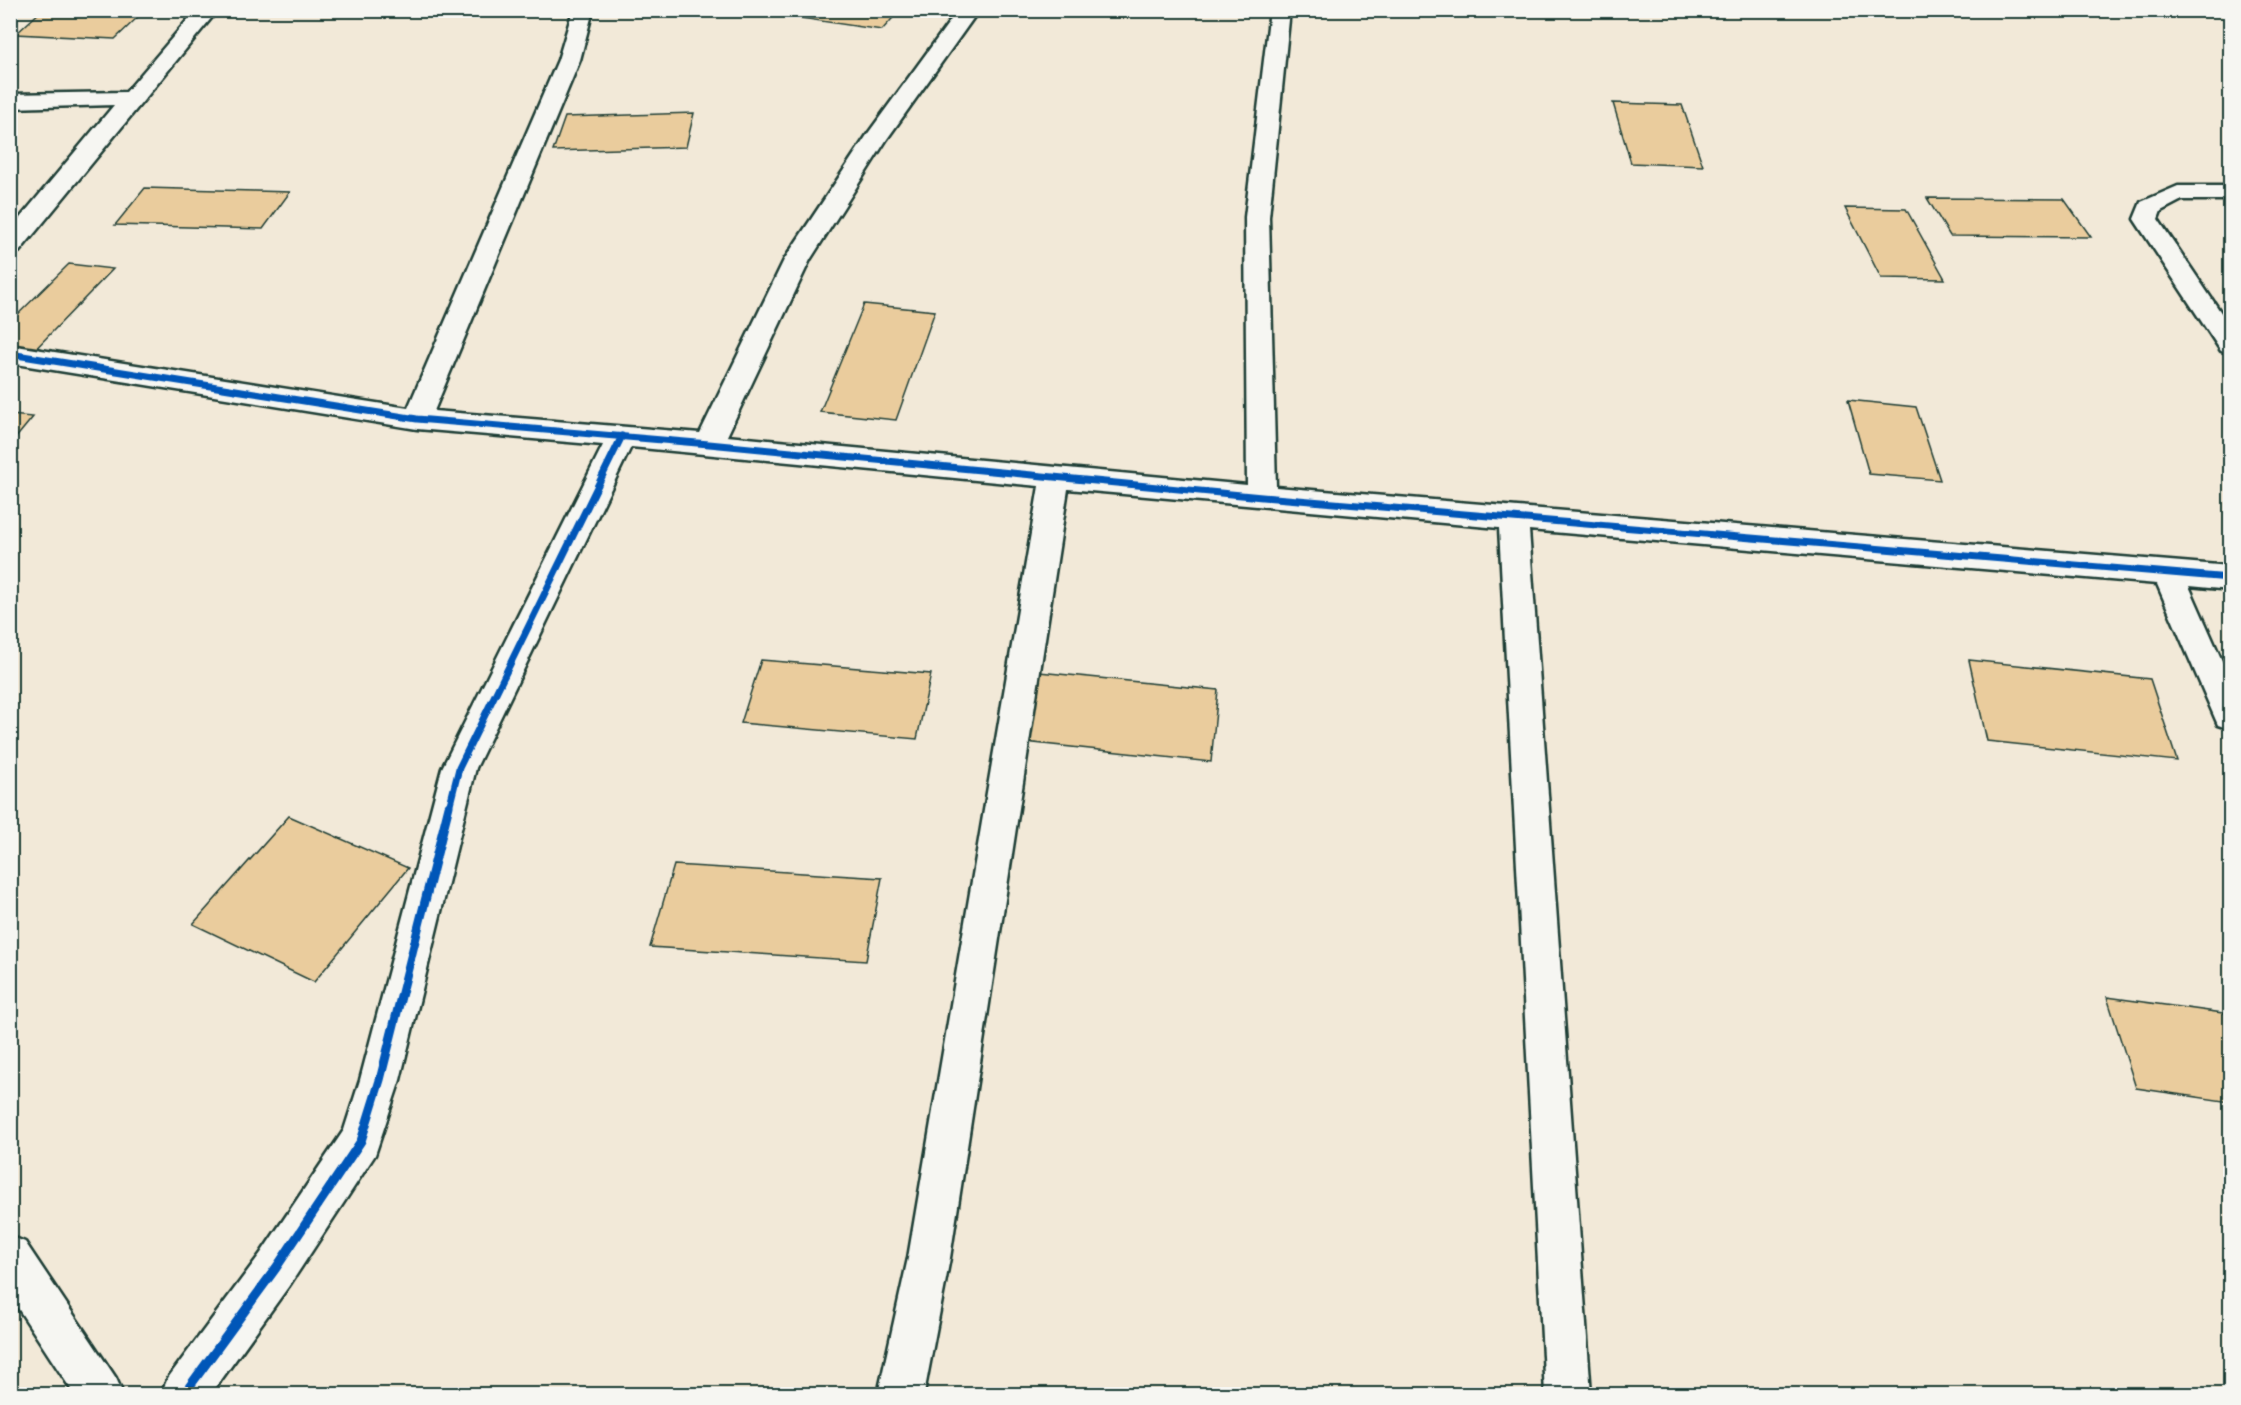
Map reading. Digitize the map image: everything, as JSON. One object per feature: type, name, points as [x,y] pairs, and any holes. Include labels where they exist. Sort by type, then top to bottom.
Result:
[{"type":"street","points":[[10,247],[132,98],[208,10]]},
{"type":"street","points":[[417,419],[569,60],[583,10]]},
{"type":"street","points":[[709,444],[797,260],[877,137],[969,10]]},
{"type":"street","points":[[1262,497],[1257,217],[1280,10]]},
{"type":"street","points":[[10,101],[132,98]]},
{"type":"street","points":[[2230,193],[2178,193],[2150,207],[2145,219],[2230,345]]},
{"type":"street","points":[[10,354],[417,419],[709,444],[1262,497],[2230,578]]},
{"type":"street","points":[[183,1395],[276,1268],[361,1141],[380,1080],[459,768],[622,436]]},
{"type":"street","points":[[901,1395],[929,1258],[1055,478]]},
{"type":"street","points":[[1513,518],[1568,1395]]},
{"type":"street","points":[[2168,573],[2230,715]]},
{"type":"street","points":[[10,1257],[100,1395]]},
{"type":"building","points":[[42,10],[140,15],[115,39],[16,34]]},
{"type":"building","points":[[774,10],[900,10],[882,30],[773,14]]},
{"type":"building","points":[[1613,103],[1682,105],[1703,166],[1631,163]]},
{"type":"building","points":[[694,113],[686,147],[553,151],[565,117]]},
{"type":"building","points":[[145,188],[290,192],[263,229],[115,225]]},
{"type":"building","points":[[1927,198],[2064,199],[2091,237],[1950,236]]},
{"type":"building","points":[[1845,208],[1906,209],[1945,279],[1881,278]]},
{"type":"building","points":[[69,264],[113,269],[23,362],[10,360],[10,322]]},
{"type":"building","points":[[864,304],[935,311],[896,420],[820,412]]},
{"type":"building","points":[[1848,400],[1916,407],[1940,480],[1869,474]]},
{"type":"building","points":[[10,415],[33,417],[10,445]]},
{"type":"building","points":[[761,660],[931,674],[917,739],[741,723]]},
{"type":"building","points":[[1969,660],[2150,679],[2177,761],[1987,741]]},
{"type":"building","points":[[1039,672],[1218,690],[1211,762],[1025,742]]},
{"type":"building","points":[[289,816],[408,868],[314,982],[193,924]]},
{"type":"building","points":[[674,865],[882,878],[866,961],[650,947]]},
{"type":"building","points":[[2107,997],[2230,1014],[2230,1102],[2136,1088]]},
{"type":"cycle path","points":[[10,354],[417,419],[709,444],[1262,497],[2230,578]]},
{"type":"cycle path","points":[[184,1394],[276,1268],[361,1141],[380,1080],[459,768],[622,436]]}]
